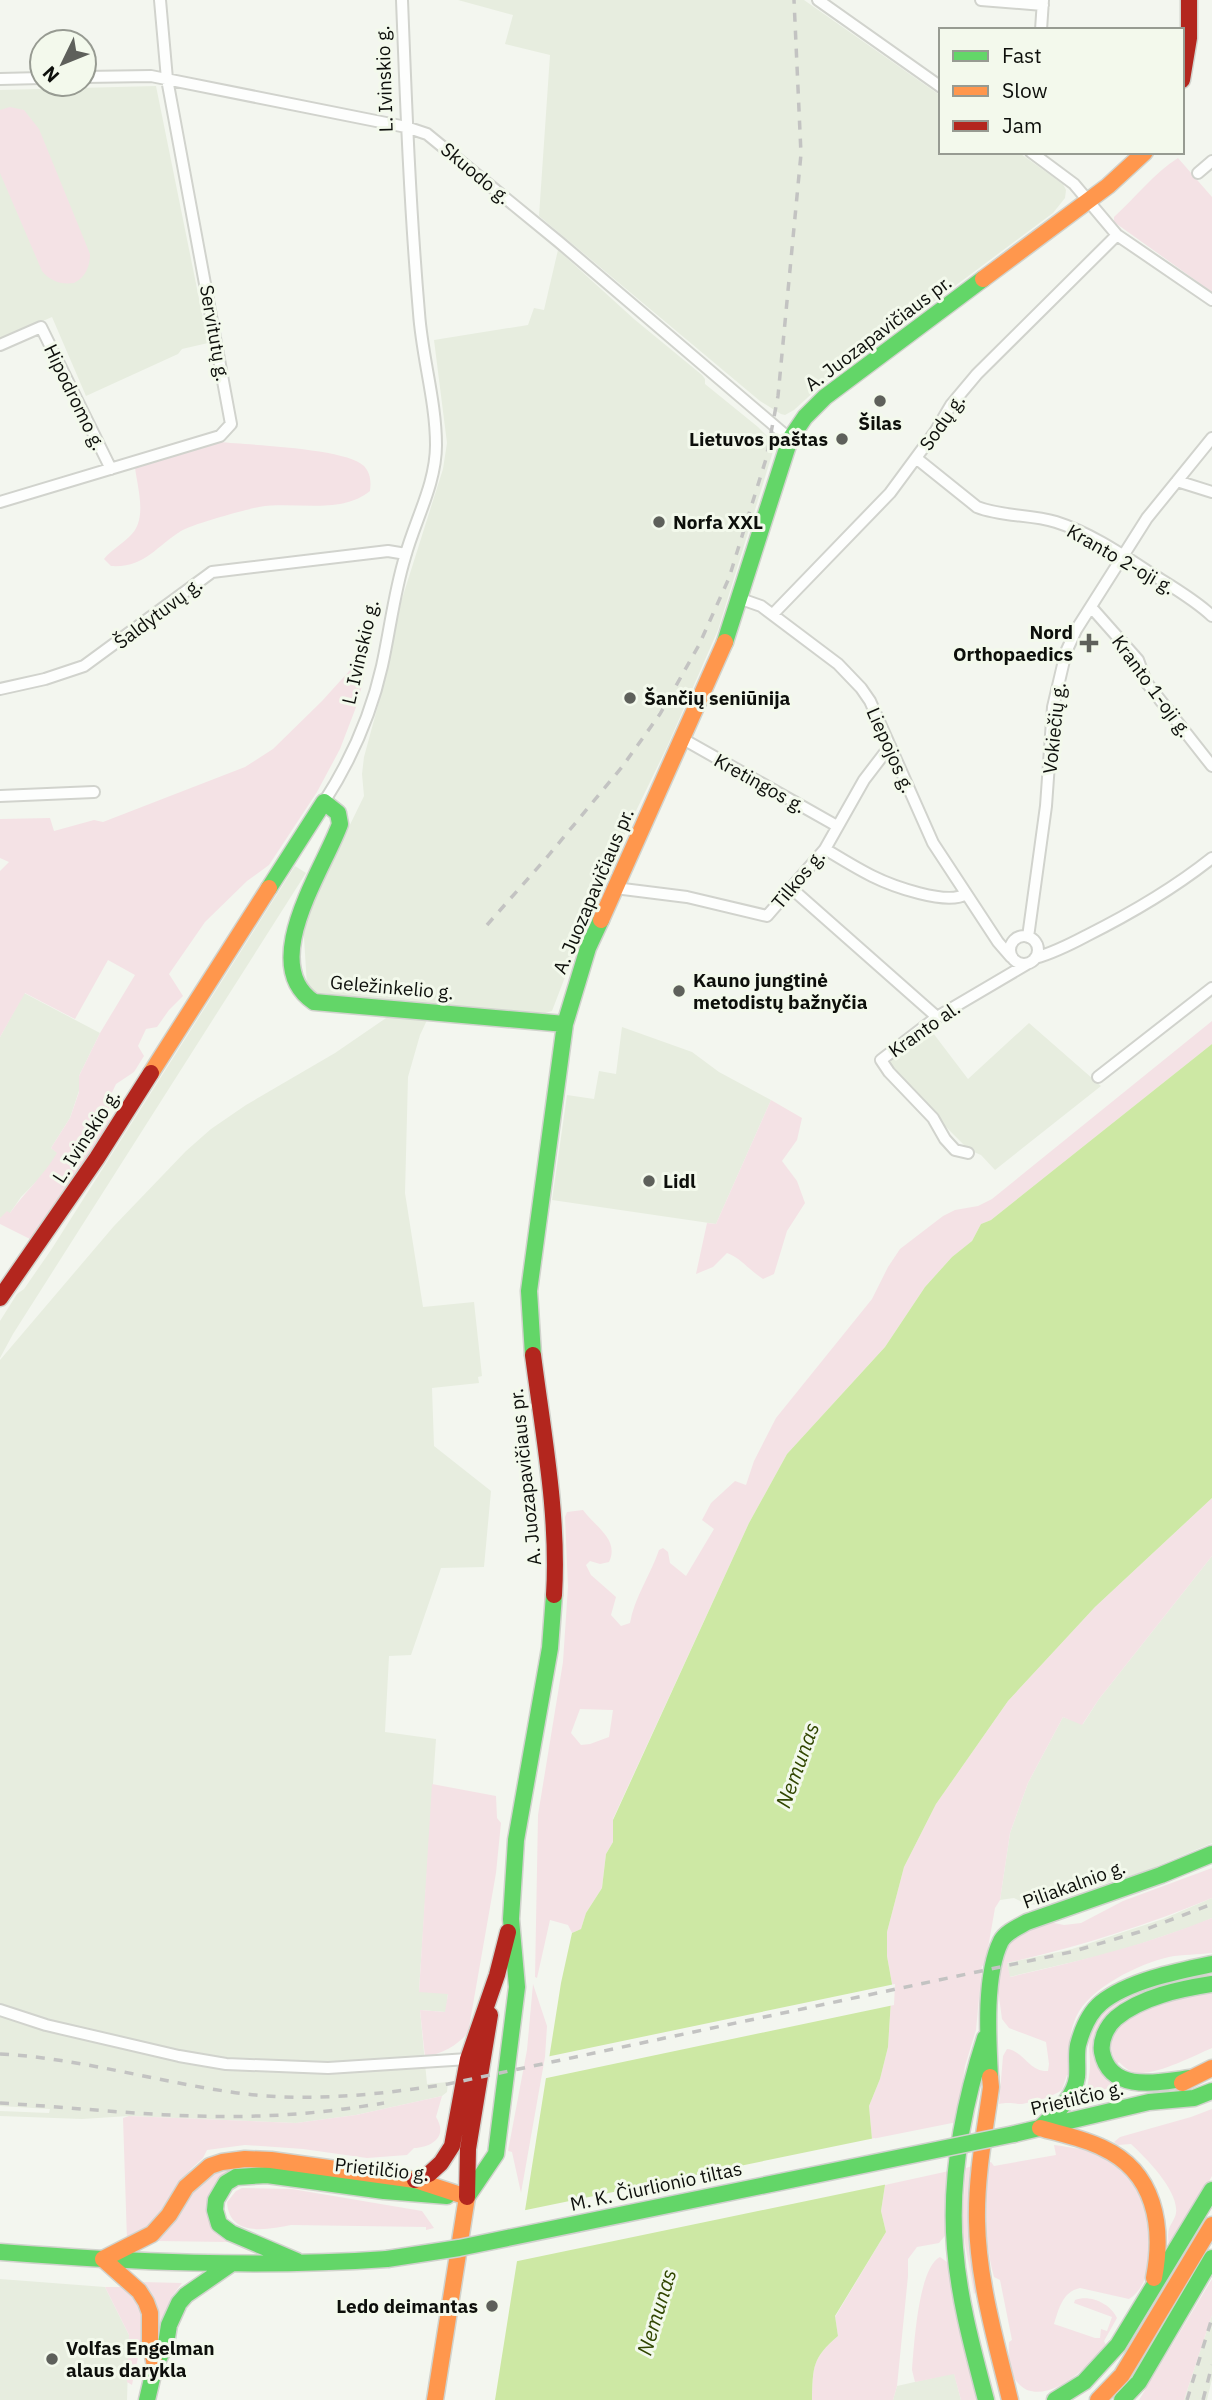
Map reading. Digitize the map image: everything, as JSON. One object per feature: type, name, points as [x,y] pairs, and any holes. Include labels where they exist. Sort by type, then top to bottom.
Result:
[{"type":"main road","points":[[1184,68],[1189,38],[1188,0]]},
{"type":"main road","name":"A. Juozapavičiaus pr.","points":[[467,2197],[496,2154],[517,1987],[512,1919],[516,1840],[550,1648],[555,1599],[554,1518],[530,1327],[529,1291],[565,1024],[581,968],[721,656],[790,439],[808,412],[1123,174],[1143,154]]},
{"type":"main road","name":"Geležinkelio g.","points":[[324,802],[338,813],[340,824],[297,923],[293,972],[300,993],[306,999],[325,1003],[565,1024]]},
{"type":"main road","name":"L. Ivinskio g.","points":[[0,1298],[97,1158],[324,802]]},
{"type":"main road","name":"Piliakalnio g.","points":[[987,2032],[994,1957],[998,1945],[1007,1934],[1027,1922],[1212,1854]]},
{"type":"main road","name":"A. Juozapavičiaus pr.","points":[[415,2180],[429,2174],[441,2163],[452,2146],[468,2059],[497,1975],[512,1919]]},
{"type":"main road","points":[[1150,2293],[1160,2255],[1161,2238],[1158,2215],[1149,2191],[1133,2169],[1117,2155],[1104,2148],[1040,2128],[1072,2094],[1077,2080],[1077,2052],[1089,2018],[1099,2005],[1110,1997],[1154,1980],[1212,1964]]},
{"type":"main road","name":"A. Juozapavičiaus pr.","points":[[467,2197],[468,2149],[497,1975]]},
{"type":"main road","points":[[1190,2078],[1144,2083],[1121,2079],[1108,2068],[1101,2048],[1104,2036],[1117,2017],[1135,2007],[1191,1987],[1212,1984]]},
{"type":"main road","points":[[986,2400],[958,2274],[953,2217],[956,2176],[970,2081],[987,2032]]},
{"type":"main road","points":[[987,2032],[991,2087],[979,2174],[979,2253],[988,2307],[1010,2400]]},
{"type":"main road","name":"Prietilčio g.","points":[[1149,2102],[1212,2068]]},
{"type":"main road","name":"Prietilčio g.","points":[[1014,2134],[1149,2102],[1194,2098],[1212,2091]]},
{"type":"main road","name":"M. K. Čiurlionio tiltas","points":[[303,2264],[387,2259],[458,2248],[1014,2134]]},
{"type":"main road","name":"Prietilčio g.","points":[[103,2259],[152,2234],[169,2216],[186,2187],[210,2166],[222,2162],[271,2160],[415,2180],[467,2197]]},
{"type":"main road","name":"Prietilčio g.","points":[[303,2264],[252,2241],[237,2238],[221,2227],[217,2220],[215,2202],[226,2182],[233,2178],[250,2176],[279,2177],[402,2195],[467,2197]]},
{"type":"main road","points":[[1055,2400],[1084,2383],[1103,2365],[1212,2190]]},
{"type":"main road","points":[[435,2400],[467,2197]]},
{"type":"main road","points":[[1098,2400],[1122,2375],[1212,2225]]},
{"type":"main road","points":[[0,2252],[103,2259],[303,2264]]},
{"type":"main road","points":[[1122,2400],[1154,2358],[1212,2258]]},
{"type":"main road","points":[[103,2259],[139,2291],[146,2302],[150,2313],[150,2342],[155,2366]]},
{"type":"main road","points":[[148,2400],[155,2366],[166,2344],[169,2325],[179,2303],[230,2264]]},
{"type":"street","name":"Servitutų g.","points":[[0,502],[220,436],[231,424],[167,79],[160,0]]},
{"type":"street","name":"L. Ivinskio g.","points":[[324,802],[348,762],[376,690],[392,606],[405,554],[430,482],[436,444],[419,317],[402,0]]},
{"type":"street","points":[[818,0],[939,86]]},
{"type":"street","points":[[981,0],[1043,2],[1041,28]]},
{"type":"street","name":"Skuodo g.","points":[[98,77],[151,76],[407,127],[427,134],[790,439]]},
{"type":"street","points":[[0,79],[28,78]]},
{"type":"street","points":[[1034,154],[1073,184],[1117,235],[1212,300]]},
{"type":"street","points":[[1198,173],[1212,161]]},
{"type":"street","name":"Sodų g.","points":[[773,614],[871,514],[977,374],[1117,235]]},
{"type":"street","name":"Hipodromo g.","points":[[0,345],[41,327],[111,469]]},
{"type":"street","name":"Vokiečių g.","points":[[1028,937],[1046,806],[1053,708],[1066,652],[1147,518],[1212,438]]},
{"type":"street","name":"Kranto 2-oji g.","points":[[916,458],[977,507],[988,512],[1041,518],[1059,523],[1123,556],[1195,602],[1212,616]]},
{"type":"street","points":[[1177,481],[1212,492]]},
{"type":"street","name":"Šaldytuvų g.","points":[[0,690],[84,666],[212,572],[388,551],[405,554]]},
{"type":"street","name":"Liepojos g.","points":[[741,599],[761,606],[773,614],[838,664],[870,701],[933,843],[1013,959]]},
{"type":"street","name":"Kranto 1-oji g.","points":[[1091,607],[1138,660],[1146,682],[1212,766]]},
{"type":"street","name":"Kretingos g.","points":[[683,739],[837,826]]},
{"type":"street","name":"Tilkos g.","points":[[615,888],[687,897],[767,916],[825,849],[864,780],[890,746]]},
{"type":"street","points":[[0,796],[94,792]]},
{"type":"street","points":[[825,849],[873,877],[893,884],[944,898],[956,898],[966,894]]},
{"type":"street","name":"Kranto al.","points":[[968,1153],[955,1150],[933,1118],[881,1060],[937,1017],[1037,957],[1110,924],[1184,880],[1212,858]]},
{"type":"street","points":[[791,888],[937,1017]]},
{"type":"street","points":[[999,942],[1012,943],[1019,937],[1028,937],[1035,943],[1037,957],[1013,959]]},
{"type":"street","points":[[1009,975],[1013,959],[1012,943]]},
{"type":"street","points":[[1098,1077],[1212,988]]},
{"type":"street","points":[[0,2010],[46,2025],[179,2056],[226,2064],[328,2068],[468,2059]]},
{"type":"shaded area","points":[[458,0],[804,0],[939,95],[939,154],[1021,154],[1063,184],[1066,190],[1065,198],[1053,213],[818,388],[794,410],[785,415],[781,414],[760,401],[539,216],[550,55],[505,44],[513,15]]},
{"type":"shaded area","points":[[156,86],[208,343],[182,349],[178,354],[86,396],[52,317],[0,340],[0,90],[28,89],[28,98],[98,98],[98,87]]},
{"type":"shaded area","points":[[10,107],[24,110],[39,129],[90,254],[86,271],[82,278],[74,283],[56,282],[42,271],[0,173],[0,110]]},
{"type":"shaded area","points":[[1178,158],[1212,197],[1212,292],[1114,222],[1114,217],[1145,186]]},
{"type":"shaded area","points":[[558,250],[634,319],[702,375],[705,384],[758,427],[774,448],[718,630],[667,747],[601,883],[552,1011],[545,1013],[441,1006],[311,992],[307,986],[303,921],[364,796],[364,757],[386,676],[401,602],[443,469],[447,443],[434,340],[528,325],[534,308],[544,310]]},
{"type":"shaded area","points":[[220,442],[318,451],[354,460],[368,472],[370,491],[345,503],[259,507],[219,518],[181,531],[133,564],[111,566],[104,559],[129,537],[138,523],[140,505],[135,468]]},
{"type":"shaded area","points":[[351,669],[364,677],[358,702],[340,749],[317,792],[269,865],[247,881],[205,922],[169,974],[183,996],[157,1027],[146,1029],[138,1046],[144,1056],[134,1072],[116,1084],[109,1099],[110,1127],[34,1241],[0,1224],[0,1218],[7,1211],[10,1213],[57,1153],[51,1148],[70,1118],[79,1092],[79,1076],[100,1033],[135,975],[108,960],[75,1019],[25,993],[0,1037],[0,871],[9,862],[0,858],[0,819],[50,818],[54,831],[94,820],[103,822],[245,767],[273,749]]},
{"type":"shaded area","points":[[295,866],[306,873],[0,1358],[0,1321],[51,1250]]},
{"type":"shaded area","points":[[24,993],[100,1033],[79,1076],[79,1091],[70,1118],[51,1148],[58,1153],[46,1172],[21,1197],[10,1213],[0,1218],[0,1037]]},
{"type":"shaded area","points":[[389,1016],[428,1018],[420,1035],[408,1077],[405,1193],[423,1307],[474,1302],[482,1376],[478,1377],[479,1383],[432,1388],[434,1446],[491,1491],[484,1567],[441,1568],[411,1655],[389,1656],[385,1732],[436,1739],[419,1991],[448,1993],[446,2012],[420,2010],[427,2084],[448,2082],[447,2092],[442,2096],[356,2115],[296,2123],[129,2116],[82,2119],[0,2116],[0,2111],[49,2113],[50,2109],[0,2106],[0,1360],[114,1226],[186,1151],[211,1129],[246,1105],[335,1053]]},
{"type":"shaded area","points":[[1212,1021],[1212,1044],[991,1220],[981,1224],[972,1241],[952,1257],[925,1287],[885,1347],[787,1454],[749,1523],[613,1819],[613,1842],[606,1854],[602,1888],[586,1913],[581,1929],[572,1933],[568,1925],[550,1920],[537,1978],[535,1977],[538,1815],[563,1662],[568,1587],[567,1512],[583,1510],[609,1540],[609,1562],[600,1564],[590,1561],[586,1565],[591,1575],[616,1597],[611,1615],[621,1626],[630,1623],[635,1604],[659,1550],[663,1548],[668,1552],[670,1563],[686,1576],[714,1529],[702,1520],[711,1503],[735,1481],[746,1485],[754,1461],[776,1418],[872,1299],[900,1249],[943,1216],[992,1199]],"holes":[[[580,1709],[613,1710],[609,1737],[581,1745],[571,1733]]]},
{"type":"shaded area","points":[[1029,1023],[1101,1086],[995,1170],[981,1155],[969,1150],[891,1072],[887,1062],[930,1029],[968,1079]]},
{"type":"shaded area","points":[[622,1027],[692,1052],[719,1072],[771,1100],[716,1224],[552,1200],[567,1095],[594,1099],[599,1071],[616,1074]]},
{"type":"shaded area","points":[[771,1100],[802,1118],[797,1140],[782,1161],[797,1181],[805,1203],[787,1231],[774,1274],[763,1279],[727,1253],[713,1267],[696,1274],[707,1223],[716,1224]]},
{"type":"shaded area","points":[[1212,1498],[1212,1556],[1099,1699],[1082,1725],[1063,1717],[1028,1783],[1010,1833],[1000,1900],[995,1908],[985,1965],[982,1966],[976,2030],[965,2066],[957,2122],[872,2139],[869,2106],[880,2079],[888,2047],[892,1984],[887,1956],[887,1932],[904,1867],[936,1804],[1008,1701],[1095,1607]]},
{"type":"shaded area","points":[[1212,1556],[1212,1843],[1148,1870],[1040,1905],[1026,1904],[1014,1898],[1000,1900],[1010,1833],[1028,1783],[1063,1717],[1083,1724],[1099,1699]]},
{"type":"shaded area","points":[[432,1784],[496,1796],[497,1818],[501,1823],[496,1873],[468,2033],[448,2049],[425,2057],[420,2010],[445,2012],[448,1994],[419,1992]]},
{"type":"shaded area","points":[[1212,1868],[1212,1898],[1111,1935],[1007,1963],[1010,1977],[1137,1944],[1212,1918],[1212,1953],[1174,1956],[1144,1965],[1116,1978],[1083,2006],[1072,2031],[1070,2075],[1067,2075],[1062,2090],[1027,2103],[999,2104],[1003,2056],[1007,2049],[1018,2053],[1041,2070],[1048,2071],[1049,2064],[1046,2042],[1009,2028],[1002,2019],[997,1982],[1001,1957],[1012,1938],[1049,1922],[1064,1925],[1081,1923],[1123,1901]]},
{"type":"shaded area","points":[[1212,1898],[1212,1918],[1196,1925],[1116,1952],[1009,1977],[1007,1963],[1072,1949],[1163,1919]]},
{"type":"shaded area","points":[[1212,1971],[1212,1976],[1140,1996],[1107,2016],[1098,2029],[1095,2045],[1100,2068],[1116,2087],[1086,2096],[1090,2037],[1097,2022],[1108,2009],[1123,1999],[1159,1984]]},
{"type":"shaded area","points":[[533,1984],[547,2026],[545,2057],[521,2193],[512,2152],[508,2151],[527,2050]]},
{"type":"shaded area","points":[[1212,1992],[1212,2048],[1151,2072],[1133,2072],[1119,2062],[1117,2064],[1111,2047],[1115,2033],[1125,2021],[1160,2004]]},
{"type":"shaded area","points":[[442,2096],[436,2117],[440,2130],[437,2139],[414,2148],[407,2155],[367,2158],[303,2149],[245,2145],[207,2150],[146,2231],[127,2240],[123,2118],[129,2116],[296,2123],[356,2115]]},
{"type":"shaded area","points":[[1212,2109],[1212,2176],[1169,2251],[1168,2231],[1176,2213],[1176,2204],[1167,2185],[1131,2144],[1118,2145],[1114,2142],[1120,2137]]},
{"type":"shaded area","points":[[1054,2145],[1094,2152],[1123,2169],[1137,2186],[1147,2206],[1154,2240],[1145,2279],[1129,2299],[1080,2288],[1065,2297],[1054,2324],[1100,2338],[1101,2329],[1107,2331],[1112,2317],[1074,2303],[1081,2298],[1093,2299],[1110,2308],[1117,2318],[1104,2341],[1106,2345],[1091,2362],[1071,2379],[1049,2390],[1038,2392],[1021,2386],[1011,2369],[1009,2342],[1012,2340],[1000,2280],[994,2277],[988,2248],[988,2163],[991,2162],[994,2166],[1056,2155]]},
{"type":"shaded area","points":[[245,2165],[228,2172],[220,2236],[228,2242],[156,2241],[202,2182],[223,2169]]},
{"type":"shaded area","points":[[972,2166],[974,2294],[962,2226],[966,2168]]},
{"type":"shaded area","points":[[949,2171],[948,2232],[939,2243],[917,2247],[908,2259],[897,2386],[893,2400],[812,2400],[816,2364],[823,2351],[838,2336],[835,2317],[886,2232],[881,2211],[885,2185]]},
{"type":"shaded area","points":[[242,2188],[292,2189],[422,2211],[434,2228],[426,2230],[426,2227],[291,2225],[250,2228],[234,2221],[229,2213],[227,2202]]},
{"type":"shaded area","points":[[940,2257],[949,2267],[978,2400],[961,2400],[954,2374],[915,2382],[912,2370],[918,2309],[927,2276]]},
{"type":"shaded area","name":"Volfas Engelman alaus darykla","points":[[0,2279],[105,2287],[129,2335],[127,2400],[0,2400]]},
{"type":"shaded area","points":[[1212,2279],[1212,2315],[1184,2400],[1139,2400]]},
{"type":"shaded area","points":[[142,2282],[182,2283],[170,2299],[161,2337],[157,2338],[154,2302]]},
{"type":"shaded area","points":[[105,2287],[125,2287],[141,2308],[141,2342],[132,2385],[127,2382],[129,2335]]},
{"type":"shaded area","points":[[1212,2315],[1212,2379],[1207,2400],[1184,2400]]},
{"type":"shaded area","points":[[954,2373],[961,2400],[893,2400],[897,2386]]},
{"type":"water","name":"Nemunas","points":[[1212,1044],[1212,1498],[1095,1607],[1008,1701],[936,1804],[904,1867],[887,1932],[887,1956],[892,1984],[888,2047],[880,2079],[869,2106],[872,2139],[885,2185],[881,2211],[886,2232],[835,2316],[838,2336],[823,2351],[816,2364],[812,2400],[495,2400],[561,1983],[572,1933],[581,1929],[586,1913],[602,1888],[606,1854],[613,1842],[613,1820],[749,1523],[787,1454],[885,1347],[925,1287],[952,1257],[972,1241],[981,1224],[991,1220]]},
{"type":"pier","points":[[895,1984],[894,2005],[542,2079],[546,2057]]},
{"type":"pier","points":[[875,2138],[888,2184],[513,2262],[521,2211]]},
{"type":"railway","points":[[487,925],[622,767],[660,714],[699,645],[729,578],[766,459],[778,396],[801,154],[794,0]]},
{"type":"railway","points":[[0,2054],[58,2060],[258,2095],[313,2097],[394,2091],[448,2084],[1071,1952],[1139,1932],[1212,1904]]},
{"type":"railway","points":[[0,2103],[225,2117],[305,2113],[384,2103]]},
{"type":"railway","points":[[1187,2400],[1212,2318]]},
{"type":"railway","points":[[1203,2400],[1212,2365]]},
{"type":"traffic: fast","points":[[725,642],[790,439],[805,417],[825,397],[983,279]]},
{"type":"traffic: fast","points":[[269,888],[324,802],[338,813],[340,824],[310,890],[293,941],[292,964],[298,985],[314,1002],[565,1024]]},
{"type":"traffic: fast","points":[[533,1355],[529,1291],[565,1024],[588,948],[601,920]]},
{"type":"traffic: fast","points":[[467,2197],[496,2154],[517,1987],[511,1919],[516,1840],[550,1648],[554,1595]]},
{"type":"traffic: fast","points":[[990,2077],[988,2026],[992,1971],[1001,1941],[1006,1935],[1027,1922],[1161,1875],[1212,1854]]},
{"type":"traffic: fast","points":[[1040,2128],[1072,2092],[1077,2077],[1078,2045],[1086,2022],[1101,2003],[1139,1983],[1212,1964]]},
{"type":"traffic: fast","points":[[1190,2078],[1151,2083],[1125,2080],[1107,2065],[1102,2043],[1113,2021],[1137,2005],[1174,1991],[1212,1984]]},
{"type":"traffic: fast","points":[[985,2038],[964,2115],[956,2168],[954,2221],[963,2306],[986,2400]]},
{"type":"traffic: fast","points":[[1014,2134],[1149,2102],[1194,2098],[1212,2091]]},
{"type":"traffic: fast","points":[[387,2259],[459,2248],[1014,2134]]},
{"type":"traffic: fast","points":[[297,2261],[231,2233],[219,2224],[215,2210],[216,2200],[226,2183],[236,2177],[267,2175],[384,2191],[447,2196]]},
{"type":"traffic: fast","points":[[1055,2400],[1084,2382],[1118,2345],[1212,2190]]},
{"type":"traffic: fast","points":[[0,2252],[193,2263],[387,2259]]},
{"type":"traffic: fast","points":[[1122,2400],[1139,2382],[1212,2258]]},
{"type":"traffic: fast","points":[[147,2400],[155,2366],[166,2344],[169,2325],[179,2303],[186,2295],[231,2264]]},
{"type":"traffic: slow","points":[[983,279],[1108,186],[1143,154]]},
{"type":"traffic: slow","points":[[601,920],[725,642]]},
{"type":"traffic: slow","points":[[151,1073],[269,888]]},
{"type":"traffic: slow","points":[[1182,2083],[1212,2068]]},
{"type":"traffic: slow","points":[[990,2077],[978,2187],[978,2243],[989,2311],[1010,2400]]},
{"type":"traffic: slow","points":[[1040,2128],[1103,2148],[1121,2158],[1134,2171],[1145,2186],[1156,2220],[1158,2239],[1154,2278]]},
{"type":"traffic: slow","points":[[103,2259],[152,2234],[169,2215],[186,2187],[210,2166],[222,2162],[271,2160],[415,2180],[467,2197]]},
{"type":"traffic: slow","points":[[435,2400],[467,2197]]},
{"type":"traffic: slow","points":[[1098,2400],[1122,2375],[1212,2225]]},
{"type":"traffic: slow","points":[[103,2259],[139,2291],[146,2302],[150,2313],[150,2341],[155,2366]]},
{"type":"traffic: jam","points":[[1184,68],[1189,38],[1189,0]]},
{"type":"traffic: jam","points":[[0,1298],[97,1158],[151,1073]]},
{"type":"traffic: jam","points":[[533,1355],[552,1505],[554,1595]]},
{"type":"traffic: jam","points":[[415,2180],[429,2174],[441,2163],[452,2146],[468,2059],[497,1975],[508,1932]]},
{"type":"traffic: jam","points":[[467,2197],[468,2149],[490,2015]]},
{"type":"place","name":"Šilas","points":[[880,401]]},
{"type":"place","name":"Lietuvos paštas","points":[[842,439]]},
{"type":"place","name":"Norfa XXL","points":[[659,522]]},
{"type":"place","name":"Nord Orthopaedics","points":[[1089,643]]},
{"type":"place","name":"Šančių seniūnija","points":[[630,698]]},
{"type":"place","name":"Kauno jungtinė metodistų bažnyčia","points":[[679,991]]},
{"type":"place","name":"Lidl","points":[[649,1181]]},
{"type":"place","name":"Ledo deimantas","points":[[492,2306]]},
{"type":"place","name":"Volfas Engelman alaus darykla","points":[[52,2359]]}]
